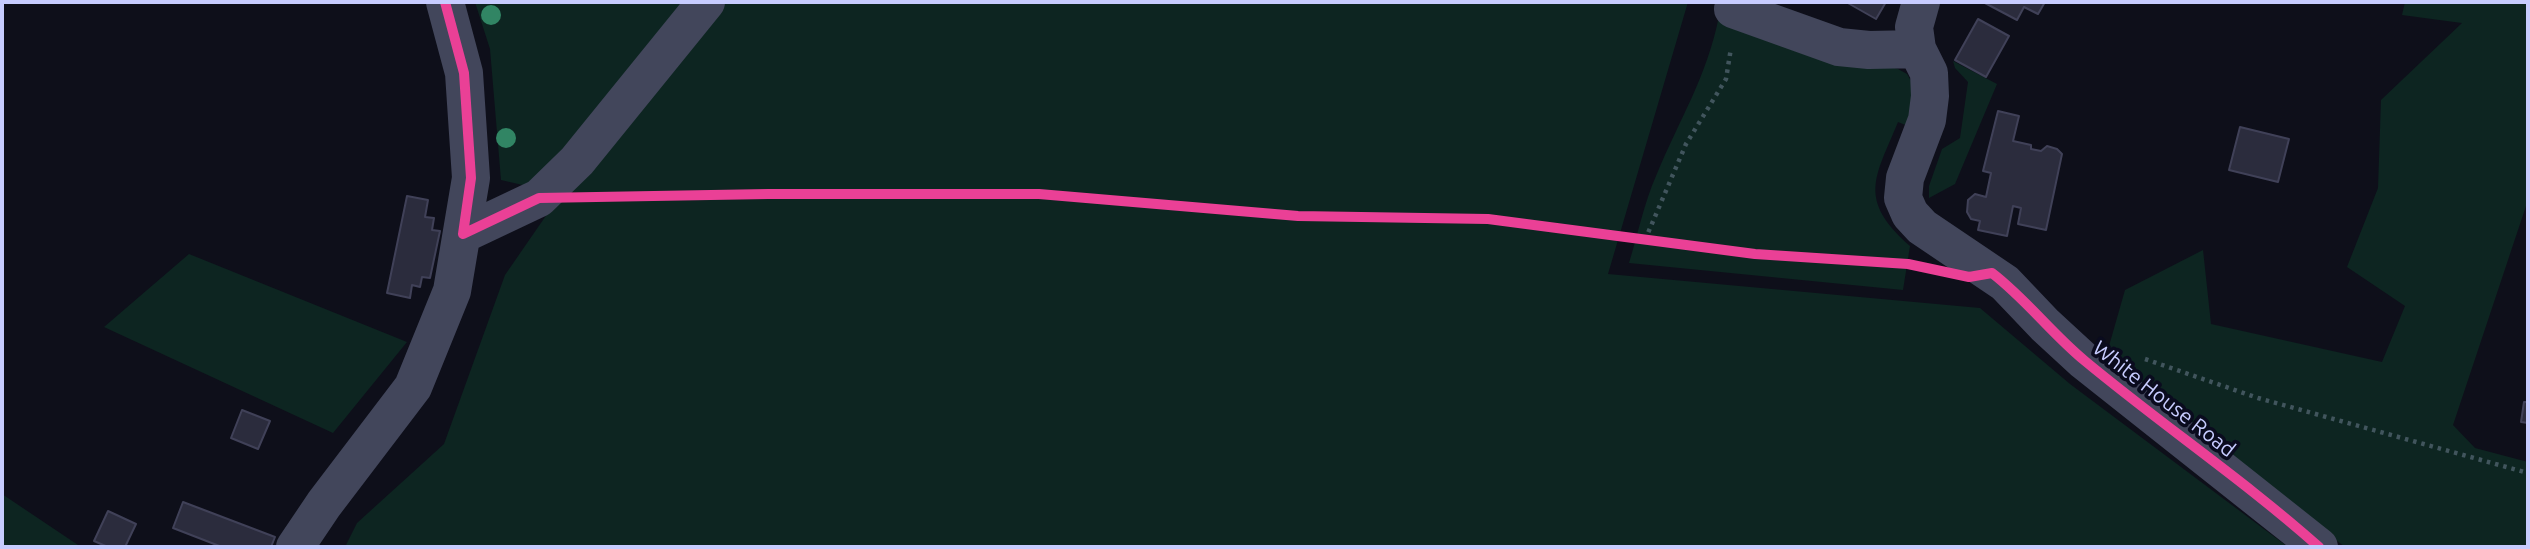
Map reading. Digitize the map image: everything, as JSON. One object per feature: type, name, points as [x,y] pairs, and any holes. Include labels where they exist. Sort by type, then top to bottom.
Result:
[{"type":"street","points":[[295,547],[324,504],[413,387],[452,291],[471,178],[464,73],[445,2]]},
{"type":"street","points":[[463,234],[539,198],[577,161],[706,2]]},
{"type":"street","points":[[1733,9],[1839,47],[1869,50],[1917,49],[1914,27],[1921,2]]},
{"type":"street","name":"White House Road","points":[[1917,49],[1929,73],[1930,96],[1927,120],[1905,178],[1903,198],[1910,214],[1922,227],[2005,283],[2045,326],[2083,360],[2319,547]]},
{"type":"path","points":[[1645,240],[1686,144],[1726,79],[1731,60],[1733,9]]},
{"type":"path","points":[[539,198],[768,194],[1039,194],[1298,216],[1488,219],[1755,254],[1908,264]]},
{"type":"path","points":[[2133,355],[2258,398],[2528,473]]},
{"type":"green space","points":[[475,2],[686,2],[565,157],[527,186],[501,180],[490,49]]},
{"type":"green space","points":[[720,2],[1688,2],[1608,274],[1980,308],[2070,384],[2288,547],[345,547],[357,523],[444,444],[505,275],[563,191]]},
{"type":"green space","points":[[2405,2],[2528,2],[2528,200],[2453,425],[2475,448],[2528,462],[2528,547],[2345,547],[2105,360],[2125,290],[2203,250],[2211,324],[2382,362],[2405,306],[2347,267],[2378,188],[2381,100],[2462,23],[2402,15]]},
{"type":"green space","points":[[1719,16],[1898,69],[1907,74],[1916,89],[1908,126],[1898,122],[1883,158],[1875,187],[1883,215],[1910,246],[1903,290],[1629,263],[1652,186],[1700,79]]},
{"type":"green space","points":[[1953,61],[1997,84],[1955,184],[1929,198],[1929,186],[1942,149],[1960,138],[1968,82],[1955,68]]},
{"type":"green space","points":[[189,254],[407,342],[333,433],[104,327]]},
{"type":"green space","points":[[2,494],[81,547],[2,547]]},
{"type":"building","points":[[1846,2],[1886,2],[1876,19]]},
{"type":"building","points":[[1983,2],[2045,2],[2038,14],[2024,7],[2017,20]]},
{"type":"building","points":[[1978,19],[2009,36],[1986,77],[1955,60]]},
{"type":"building","points":[[1998,111],[2019,116],[2013,141],[2031,145],[2031,149],[2041,151],[2047,146],[2062,154],[2046,230],[2018,224],[2021,208],[2013,206],[2007,236],[1978,230],[1980,221],[1971,219],[1967,212],[1968,200],[1975,194],[1986,197],[1991,173],[1983,171]]},
{"type":"building","points":[[2240,127],[2289,139],[2278,182],[2229,170]]},
{"type":"building","points":[[407,196],[428,200],[425,217],[434,218],[432,230],[440,231],[430,278],[422,277],[420,287],[412,285],[410,298],[387,293]]},
{"type":"building","points":[[2524,402],[2528,402],[2528,423],[2521,422]]},
{"type":"building","points":[[242,410],[270,421],[258,449],[231,438]]},
{"type":"building","points":[[183,502],[275,537],[271,547],[222,547],[173,528]]},
{"type":"building","points":[[108,511],[136,524],[125,547],[108,547],[94,541]]},
{"type":"cycle path","points":[[445,2],[464,73],[471,178],[463,234]]},
{"type":"cycle path","points":[[463,234],[539,198],[768,194],[1039,194],[1298,216],[1488,219],[1755,254],[1908,264],[1969,277],[1992,273],[2085,361],[2262,499],[2319,547]]}]
